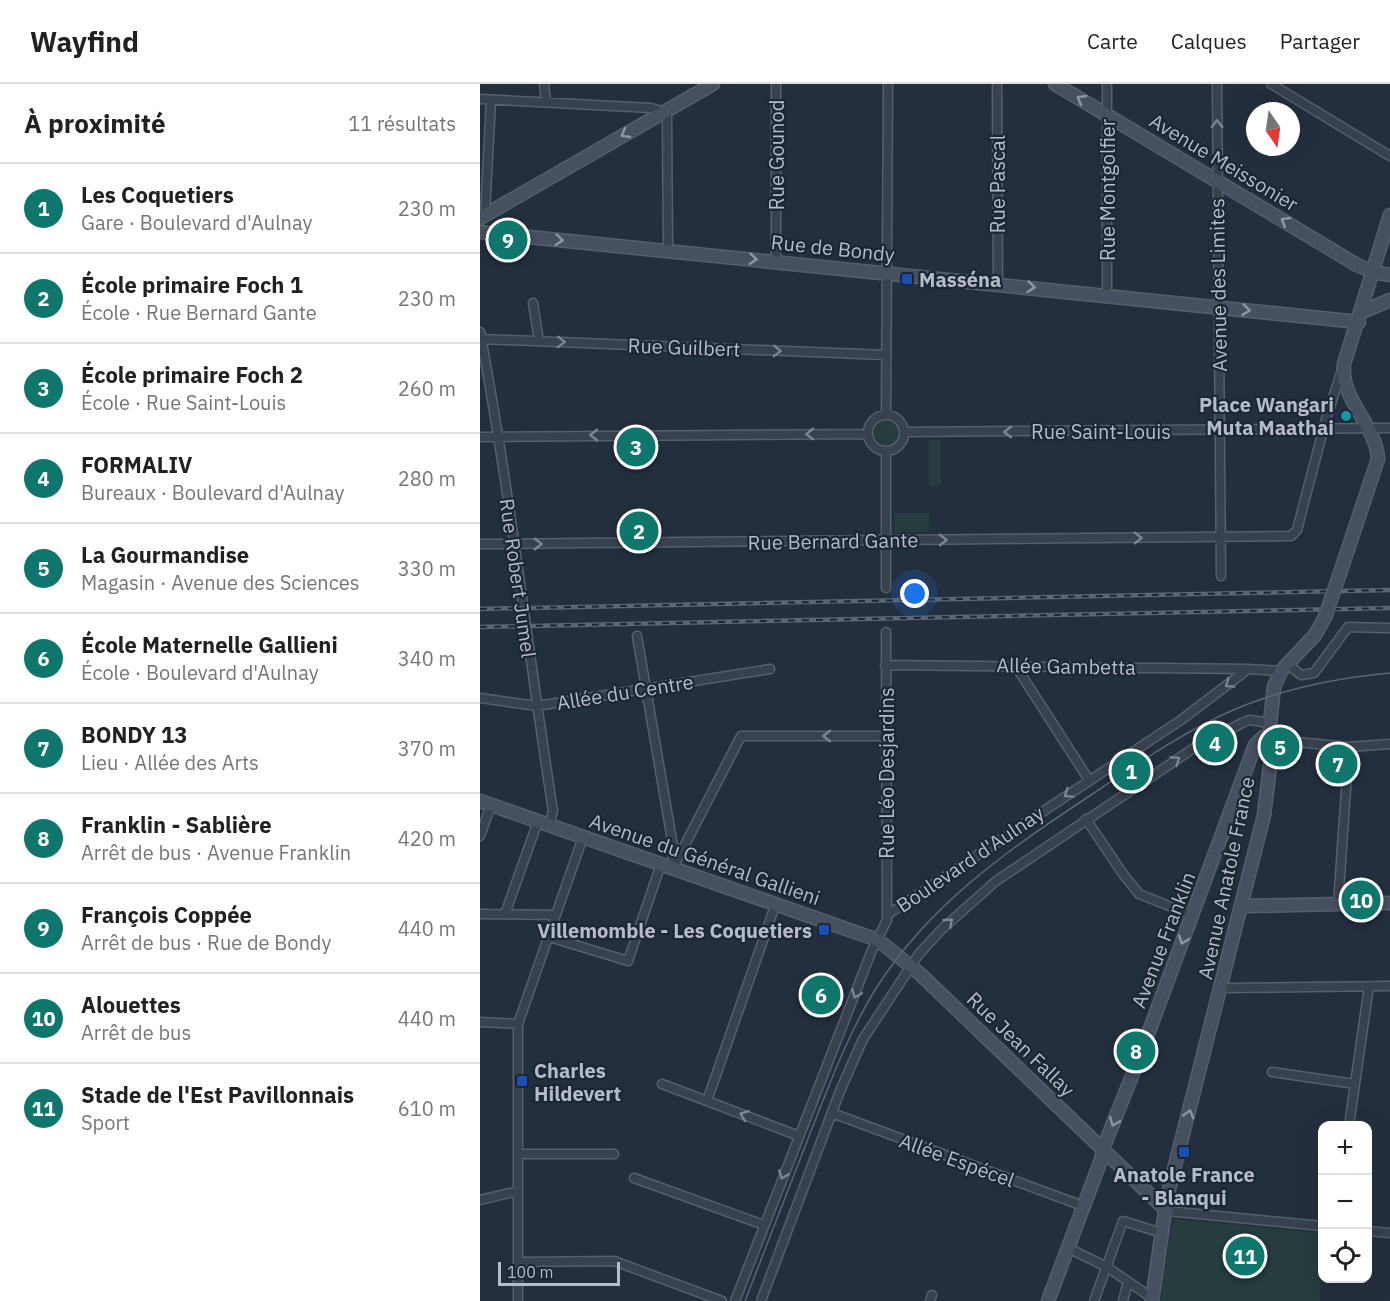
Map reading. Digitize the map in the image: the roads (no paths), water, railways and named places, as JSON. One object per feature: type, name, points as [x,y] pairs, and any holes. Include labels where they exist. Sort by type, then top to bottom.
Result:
[{"type":"street","points":[[544,84],[546,102]]},
{"type":"street","points":[[482,216],[713,84]]},
{"type":"street","name":"Rue Gounod","points":[[776,84],[776,261]]},
{"type":"street","points":[[886,415],[888,84]]},
{"type":"street","name":"Rue Pascal","points":[[997,84],[998,284]]},
{"type":"street","name":"Avenue Meissonier","points":[[1055,84],[1373,273]]},
{"type":"street","name":"Rue Montgolfier","points":[[1107,84],[1107,295]]},
{"type":"street","name":"Avenue des Limites","points":[[1216,84],[1221,537]]},
{"type":"street","points":[[1271,84],[1390,156]]},
{"type":"street","points":[[480,99],[651,108],[664,112],[667,116],[668,252]]},
{"type":"street","name":"Rue de Bondy","points":[[492,100],[482,216],[484,231],[481,232],[1218,307],[1360,317]]},
{"type":"street","name":"Avenue Anatole France","points":[[1293,535],[1390,215]]},
{"type":"street","points":[[1373,273],[1390,275]]},
{"type":"street","points":[[1360,317],[1390,300]]},
{"type":"street","points":[[533,303],[539,341]]},
{"type":"street","name":"Rue Guilbert","points":[[481,336],[539,341],[886,355]]},
{"type":"street","name":"Rue Robert Jumel","points":[[481,336],[553,811],[543,823],[505,914]]},
{"type":"street","name":"Avenue Anatole France","points":[[1152,1300],[1167,1211],[1167,1197],[1222,988],[1264,815],[1272,750],[1270,723],[1274,687],[1285,667],[1315,635],[1325,617],[1376,470],[1377,444],[1348,391],[1343,374],[1344,364]]},
{"type":"street","points":[[886,415],[900,422],[904,432],[897,447],[886,450],[876,447],[868,434],[871,423],[886,415]]},
{"type":"street","name":"Rue Saint-Louis","points":[[904,432],[1390,428]]},
{"type":"street","points":[[480,437],[868,434]]},
{"type":"street","points":[[886,450],[886,588]]},
{"type":"street","name":"Rue Bernard Gante","points":[[480,544],[1283,537],[1293,535]]},
{"type":"street","points":[[1221,537],[1221,576]]},
{"type":"street","points":[[1248,669],[1285,667],[1301,675],[1314,673],[1348,627],[1390,628]]},
{"type":"street","name":"Rue Léo Desjardins","points":[[886,632],[888,915]]},
{"type":"street","points":[[549,936],[628,961],[673,846],[637,636]]},
{"type":"street","name":"Allée Gambetta","points":[[885,664],[1248,669]]},
{"type":"street","points":[[1015,665],[1089,780]]},
{"type":"street","name":"Allée du Centre","points":[[480,698],[537,706],[770,669]]},
{"type":"street","name":"Boulevard d'Aulnay","points":[[735,1301],[888,915],[1181,720],[1248,669]]},
{"type":"street","name":"Boulevard d'Aulnay","points":[[761,1301],[832,1113],[867,1031],[911,966],[941,930],[996,881],[1194,748],[1249,720],[1270,723]]},
{"type":"street","points":[[667,866],[741,736],[886,736]]},
{"type":"street","name":"Avenue Franklin","points":[[1048,1301],[1255,745],[1263,737],[1270,737]]},
{"type":"street","points":[[1270,737],[1276,740],[1348,747],[1390,744]]},
{"type":"street","points":[[1338,904],[1348,747]]},
{"type":"street","points":[[480,836],[485,803]]},
{"type":"street","name":"Avenue du Général Gallieni","points":[[485,803],[878,940],[911,966]]},
{"type":"street","points":[[1086,819],[1122,874],[1139,894],[1192,915]]},
{"type":"street","points":[[518,1301],[518,1024],[583,837]]},
{"type":"street","points":[[707,1101],[776,903]]},
{"type":"street","points":[[1242,906],[1390,903]]},
{"type":"street","points":[[480,914],[556,915]]},
{"type":"street","name":"Rue Jean Fallay","points":[[911,966],[1167,1211]]},
{"type":"street","points":[[1350,1121],[1369,986]]},
{"type":"street","points":[[1222,988],[1390,986]]},
{"type":"street","points":[[480,1022],[518,1024]]},
{"type":"street","points":[[1272,1072],[1355,1083]]},
{"type":"street","points":[[662,1084],[799,1136]]},
{"type":"street","name":"Allée Espécel","points":[[832,1113],[1083,1206]]},
{"type":"street","points":[[518,1154],[614,1154]]},
{"type":"street","points":[[634,1178],[764,1225]]},
{"type":"street","points":[[480,1200],[518,1191]]},
{"type":"street","points":[[1167,1211],[1318,1226]]},
{"type":"street","points":[[1094,1301],[1123,1221],[1162,1233]]},
{"type":"street","points":[[1372,1231],[1390,1233]]},
{"type":"street","points":[[1068,1248],[1107,1267],[1152,1300]]},
{"type":"street","points":[[518,1262],[614,1261],[722,1301]]},
{"type":"street","points":[[1123,1301],[1128,1281]]},
{"type":"tram line","points":[[745,1301],[825,1095],[856,1024],[896,959],[945,905],[1000,858],[1159,750],[1194,729],[1269,696],[1329,681],[1390,673]]},
{"type":"railway","points":[[480,609],[1390,590]]},
{"type":"railway","points":[[480,627],[1390,608]]},
{"type":"place","name":"François Coppée","points":[[508,240]]},
{"type":"place","name":"Masséna","points":[[907,279]]},
{"type":"place","name":"Place Wangari Muta Maathai","points":[[1346,416]]},
{"type":"place","name":"École primaire Foch 2","points":[[636,447]]},
{"type":"place","name":"École primaire Foch 1","points":[[639,531]]},
{"type":"place","name":"FORMALIV","points":[[1215,743]]},
{"type":"place","name":"La Gourmandise","points":[[1280,747]]},
{"type":"place","name":"BONDY 13","points":[[1338,764]]},
{"type":"place","name":"Les Coquetiers","points":[[1131,771]]},
{"type":"place","name":"Alouettes","points":[[1361,900]]},
{"type":"place","name":"Villemomble - Les Coquetiers","points":[[824,930]]},
{"type":"place","name":"École Maternelle Gallieni","points":[[821,995]]},
{"type":"place","name":"Franklin - Sablière","points":[[1136,1051]]},
{"type":"place","name":"Charles Hildevert","points":[[522,1081]]},
{"type":"place","name":"Anatole France - Blanqui","points":[[1184,1152]]},
{"type":"place","name":"Stade de l'Est Pavillonnais","points":[[1245,1256]]}]
